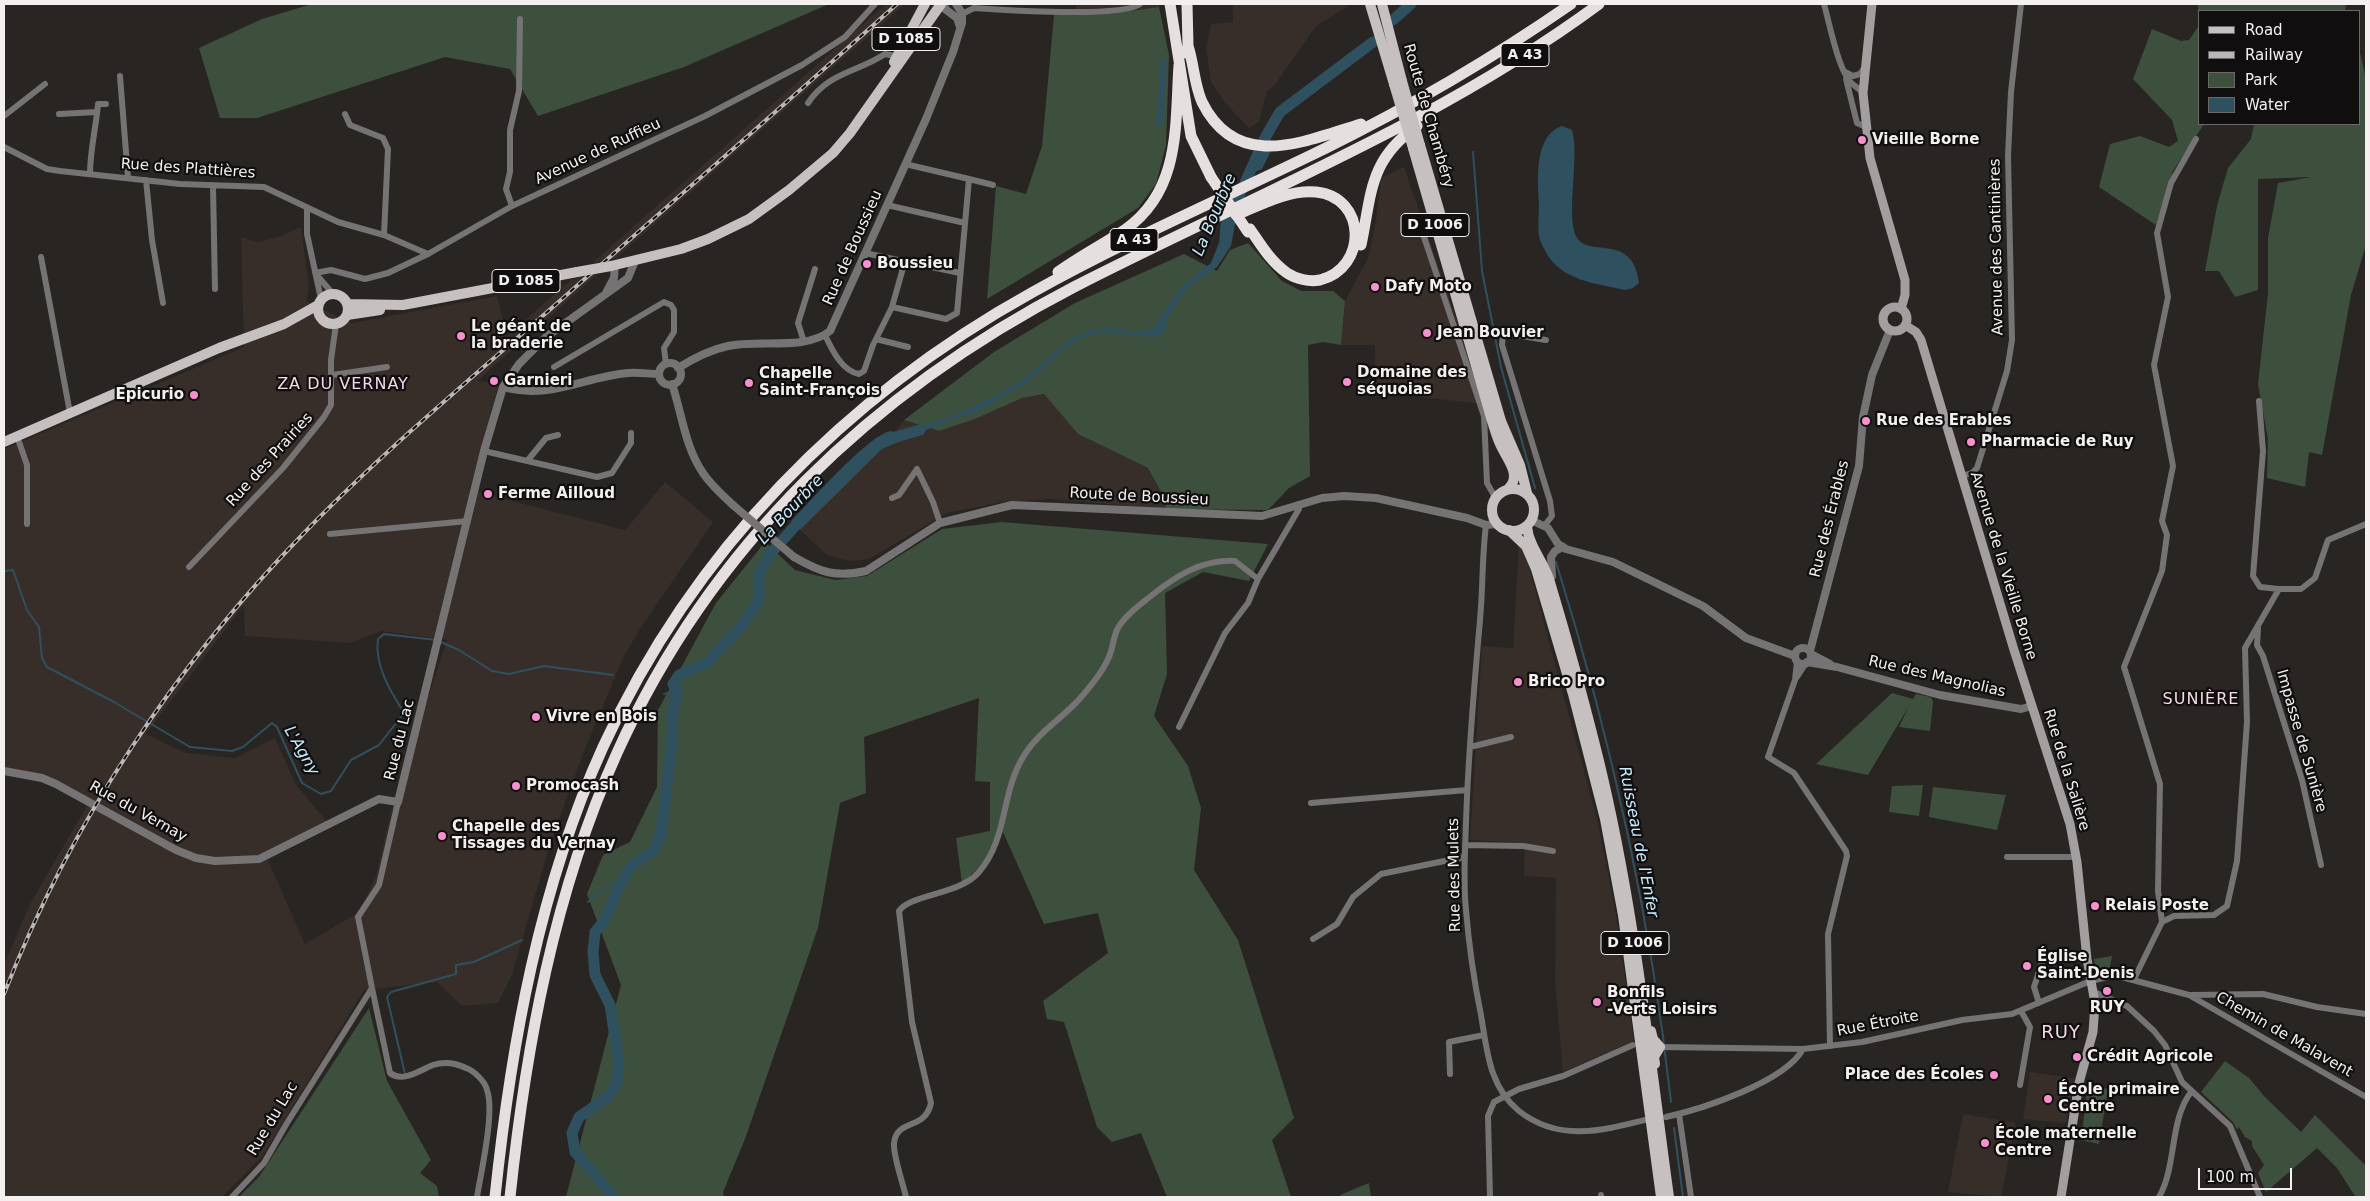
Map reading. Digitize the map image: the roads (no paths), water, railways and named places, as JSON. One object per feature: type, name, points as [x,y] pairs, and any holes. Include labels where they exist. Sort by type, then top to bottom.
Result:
[{"type":"highway","points":[[1170,4],[1191,136],[1212,176],[1272,266],[1288,278],[1310,286],[1336,280],[1347,271],[1358,252],[1372,186],[1382,160],[1404,135],[1426,121],[1448,102]]},
{"type":"highway","points":[[1187,4],[1188,46],[1197,89],[1209,114],[1234,136],[1254,144],[1273,147],[1302,143],[1391,114]]},
{"type":"highway","name":"A 43","points":[[494,1197],[506,1104],[521,1016],[554,881],[570,831],[603,749],[628,697],[662,636],[706,572],[773,492],[816,448],[852,416],[915,366],[1032,292],[1391,114],[1502,49],[1571,4]]},
{"type":"highway","name":"A 43","points":[[510,1197],[522,1101],[536,1021],[568,885],[585,835],[617,754],[658,672],[692,616],[742,550],[784,501],[824,460],[898,398],[955,357],[1042,304],[1191,229],[1219,218],[1448,102],[1532,51],[1599,4]]},
{"type":"highway","points":[[1188,46],[1186,52],[1187,74],[1193,129],[1212,176]]},
{"type":"highway","points":[[1032,292],[1069,264],[1126,228],[1155,201],[1168,174],[1173,147],[1179,65]]},
{"type":"highway","points":[[1219,218],[1303,192],[1328,194],[1341,203],[1352,217],[1356,232],[1355,243],[1349,260],[1338,273],[1314,281],[1288,274],[1275,263],[1249,230]]},
{"type":"main road","name":"D 1085","points":[[347,310],[403,305],[613,266],[708,239],[749,219],[833,153],[850,133],[889,76],[925,4]]},
{"type":"main road","name":"Route de Chambéry","points":[[1370,4],[1398,82],[1501,421],[1520,465],[1527,493]]},
{"type":"main road","name":"Route de Chambéry","points":[[1382,4],[1398,82]]},
{"type":"main road","points":[[1872,4],[1863,93],[1866,127],[1870,158],[1905,280],[1906,295],[1900,309],[1892,308],[1884,314],[1885,325],[1890,330],[1897,330],[1905,325]]},
{"type":"main road","name":"D 1085","points":[[900,57],[942,7]]},
{"type":"main road","name":"Route de Chambéry","points":[[1417,146],[1492,421],[1502,448],[1513,468],[1513,480],[1508,489]]},
{"type":"main road","points":[[284,324],[333,294],[344,299],[347,310],[336,324],[325,322],[321,318],[320,302]]},
{"type":"main road","name":"Avenue de la Vieille Borne","points":[[1900,309],[1906,316],[1905,325],[1916,332],[1921,340],[2032,706]]},
{"type":"main road","points":[[4,442],[218,348],[284,324],[321,318]]},
{"type":"main road","points":[[1508,489],[1517,489],[1527,493],[1534,504],[1529,524],[1516,532],[1497,524],[1493,516],[1492,507],[1495,497],[1508,489]]},
{"type":"main road","name":"D 1006","points":[[1529,524],[1531,543],[1544,566],[1559,612],[1614,827],[1632,924],[1669,1197]]},
{"type":"main road","name":"D 1006","points":[[1509,530],[1520,539],[1534,563],[1592,764],[1620,899],[1661,1197]]},
{"type":"main road","name":"Rue de la Salière","points":[[2032,706],[2070,824],[2077,857],[2087,959],[2094,992],[2093,1032],[2079,1084],[2061,1197]]},
{"type":"main road","points":[[1644,1009],[1652,1039],[1665,1047],[1654,1057],[1657,1077],[1655,1093]]},
{"type":"street","name":"Avenue de Ruffieu","points":[[315,273],[330,270],[365,279],[375,278],[428,254],[512,206],[706,116],[802,66],[845,37],[875,4]]},
{"type":"street","points":[[956,4],[959,15]]},
{"type":"street","points":[[959,15],[974,8],[1080,12],[1122,9],[1140,4]]},
{"type":"street","points":[[1824,4],[1857,123],[1866,127]]},
{"type":"street","name":"Avenue des Cantinières","points":[[1962,476],[1972,473],[1977,468],[2007,371],[2012,340],[2008,156],[2021,4]]},
{"type":"street","points":[[942,7],[959,15]]},
{"type":"street","name":"Rue de Boussieu","points":[[825,335],[834,323],[947,66],[960,29],[959,15]]},
{"type":"street","points":[[512,206],[506,189],[510,172],[510,130],[519,91],[520,19]]},
{"type":"street","points":[[808,103],[828,80],[867,66],[885,54],[900,57]]},
{"type":"street","points":[[1844,71],[1853,76],[1860,74],[1867,66]]},
{"type":"street","points":[[1844,71],[1849,82],[1858,86],[1863,93]]},
{"type":"street","points":[[120,76],[128,178]]},
{"type":"street","points":[[4,116],[45,84]]},
{"type":"street","points":[[90,174],[91,144],[95,138],[98,104],[106,104]]},
{"type":"street","points":[[59,114],[97,112]]},
{"type":"street","points":[[345,114],[350,125],[383,138],[388,149],[384,235]]},
{"type":"street","points":[[2134,979],[2162,922],[2158,891],[2160,784],[2124,666],[2162,571],[2167,535],[2162,521],[2173,466],[2154,365],[2168,296],[2157,233],[2172,183],[2196,139]]},
{"type":"street","name":"Rue des Plattières","points":[[4,147],[47,168],[213,186],[264,187],[338,222],[384,235],[428,254]]},
{"type":"street","points":[[904,161],[993,185]]},
{"type":"street","points":[[892,307],[946,319],[957,313],[970,179]]},
{"type":"street","points":[[146,180],[152,240],[163,303]]},
{"type":"street","points":[[213,186],[215,289]]},
{"type":"street","points":[[887,205],[965,222]]},
{"type":"street","points":[[307,208],[307,234],[320,302]]},
{"type":"street","points":[[1424,237],[1484,416],[1487,483],[1495,497]]},
{"type":"street","points":[[865,253],[960,273]]},
{"type":"street","points":[[41,257],[70,413]]},
{"type":"street","name":"Rue du Lac","points":[[232,1197],[264,1163],[372,988],[358,917],[380,885],[398,802],[484,451],[503,387],[519,364],[546,337],[628,278],[635,261]]},
{"type":"street","points":[[678,368],[701,354],[728,346],[755,343],[804,342],[825,335],[835,355],[851,373],[859,374],[864,371],[876,339],[892,307],[905,262]]},
{"type":"street","points":[[606,292],[614,278],[613,266]]},
{"type":"street","points":[[804,342],[798,323],[815,269]]},
{"type":"street","points":[[315,273],[333,294]]},
{"type":"street","points":[[554,367],[664,302],[671,305],[674,310],[674,332],[664,348],[666,364]]},
{"type":"street","name":"Rue des Prairies","points":[[189,567],[282,468],[320,423],[331,405],[331,360],[336,324]]},
{"type":"street","name":"Rue des Érables","points":[[1803,653],[1816,629],[1859,466],[1863,417],[1872,375],[1890,330]]},
{"type":"street","points":[[1544,526],[1552,516],[1550,501],[1502,344],[1503,333],[1546,340]]},
{"type":"street","points":[[876,339],[908,347]]},
{"type":"street","points":[[666,364],[672,364],[678,368],[680,376],[672,384],[665,384],[659,374],[662,367],[666,364]]},
{"type":"street","points":[[332,375],[387,368]]},
{"type":"street","points":[[503,387],[518,391],[547,392],[627,373],[659,374]]},
{"type":"street","name":"Route de Boussieu","points":[[672,384],[687,438],[696,462],[710,482],[733,505],[794,557],[819,572],[846,574],[866,571],[940,523],[1012,504],[1262,516],[1299,504],[1344,496],[1376,498],[1467,518],[1486,525],[1497,524]]},
{"type":"street","points":[[2259,401],[2263,451],[2253,576],[2260,587],[2279,590],[2301,589],[2315,578],[2328,540],[2366,524]]},
{"type":"street","points":[[484,451],[597,477],[612,473],[631,443],[631,433]]},
{"type":"street","points":[[528,460],[546,438],[558,435]]},
{"type":"street","points":[[17,436],[27,465],[26,524]]},
{"type":"street","points":[[892,498],[899,495],[917,469],[933,502],[940,523]]},
{"type":"street","points":[[1179,727],[1225,633],[1248,602],[1258,579],[1299,504]]},
{"type":"street","points":[[330,534],[468,521]]},
{"type":"street","points":[[1529,524],[1544,526],[1558,544],[1563,547],[1620,565],[1703,606],[1746,638],[1778,649],[1803,653],[1768,757],[1786,767],[1800,780],[1844,846],[1847,856],[1828,934],[1830,1046]]},
{"type":"street","name":"Rue des Mulets","points":[[1486,525],[1464,857],[1465,909],[1473,972],[1489,1067],[1504,1095],[1518,1110],[1534,1121],[1562,1131],[1594,1132],[1645,1120]]},
{"type":"street","points":[[1559,612],[1550,568],[1550,557],[1555,551],[1563,547]]},
{"type":"street","points":[[906,1197],[894,1145],[896,1135],[902,1128],[922,1120],[929,1113],[931,1103],[912,1022],[899,910],[910,903],[961,887],[972,881],[980,871],[995,851],[1002,828],[1002,817],[1025,754],[1043,732],[1082,696],[1098,676],[1109,657],[1118,628],[1126,618],[1178,575],[1192,569],[1225,560],[1235,561],[1258,579]]},
{"type":"street","points":[[2162,922],[2174,916],[2214,915],[2227,906],[2237,861],[2247,732],[2246,648],[2279,590]]},
{"type":"street","name":"Impasse de Sunière","points":[[2259,625],[2257,645],[2263,656],[2302,780],[2321,865]]},
{"type":"street","name":"Rue des Magnolias","points":[[1803,653],[1807,663],[1837,667]]},
{"type":"street","name":"Rue des Magnolias","points":[[1803,653],[1837,667],[1940,695],[2021,709],[2032,706]]},
{"type":"street","points":[[1795,680],[1807,663]]},
{"type":"street","points":[[1470,746],[1511,737]]},
{"type":"street","name":"Rue du Vernay","points":[[4,771],[42,778],[176,850],[196,858],[215,861],[259,859],[375,801],[384,798],[398,802]]},
{"type":"street","points":[[1311,803],[1467,790]]},
{"type":"street","points":[[1465,845],[1523,846],[1553,851]]},
{"type":"street","points":[[1313,939],[1337,924],[1352,897],[1381,874],[1464,857]]},
{"type":"street","points":[[2007,857],[2077,857]]},
{"type":"street","points":[[2039,1003],[2034,988],[2044,956],[2087,959]]},
{"type":"street","name":"Rue Étroite","points":[[1665,1047],[1803,1048],[1830,1046],[1962,1020],[2012,1014],[2092,980],[2114,975],[2189,995]]},
{"type":"street","points":[[372,988],[390,1073],[395,1076],[408,1076],[436,1064],[454,1062],[473,1071],[487,1088],[490,1105],[477,1197]]},
{"type":"street","points":[[2094,992],[2117,1001],[2140,1016],[2165,1045],[2182,1082],[2230,1126],[2260,1197]]},
{"type":"street","points":[[2189,995],[2263,994],[2317,1007],[2366,1014]]},
{"type":"street","name":"Chemin de Malavent","points":[[2189,995],[2366,1097]]},
{"type":"street","points":[[2020,1085],[2030,1027],[2021,1011]]},
{"type":"street","points":[[1637,1021],[1633,1045],[1642,1057]]},
{"type":"street","points":[[1450,1074],[1449,1042],[1484,1035]]},
{"type":"street","points":[[1490,1197],[1488,1116],[1494,1102],[1504,1095],[1563,1076],[1633,1045]]},
{"type":"street","points":[[1666,1117],[1706,1107],[1743,1092],[1795,1060],[1803,1048]]},
{"type":"street","points":[[2159,1197],[2181,1116],[2191,1092]]},
{"type":"street","points":[[1679,1114],[1690,1197]]},
{"type":"water","points":[[1161,59],[1167,59],[1162,126],[1156,126]]},
{"type":"water","points":[[1562,126],[1572,130],[1574,141],[1572,217],[1577,238],[1583,244],[1611,249],[1629,257],[1635,267],[1639,283],[1633,288],[1625,290],[1576,278],[1558,267],[1551,260],[1540,240],[1538,227],[1539,160],[1546,139],[1553,131]]},
{"type":"water","points":[[1257,149],[1271,151],[1262,169],[1244,177]]},
{"type":"water","points":[[1236,220],[1231,246],[1217,267],[1188,287],[1166,320],[1167,326],[1162,334],[1153,337],[1102,332],[1081,338],[1065,348],[1028,382],[981,409],[905,438],[906,434],[903,432],[951,417],[995,396],[1025,378],[1070,339],[1089,331],[1107,328],[1139,332],[1153,329],[1182,286],[1211,263],[1220,240],[1220,227]]},
{"type":"water","points":[[891,431],[899,433],[901,441],[882,449],[800,530],[791,521],[855,456],[881,435]]},
{"type":"waterway","name":"La Bourbre","points":[[1393,20],[1411,4]]},
{"type":"waterway","name":"La Bourbre","points":[[1225,239],[1226,225],[1266,136],[1280,112],[1373,42]]},
{"type":"waterway","name":"Ruisseau de l'Enfer","points":[[1473,152],[1482,271],[1501,367],[1535,488]]},
{"type":"waterway","name":"La Bourbre","points":[[885,440],[920,430]]},
{"type":"waterway","name":"La Bourbre","points":[[613,1197],[575,1152],[572,1133],[579,1117],[608,1097],[617,1083],[619,1063],[610,1005],[595,975],[593,952],[595,932],[605,920],[618,888],[632,865],[653,851],[661,834],[672,742],[672,715],[677,691],[673,684],[679,675],[708,662],[741,626],[759,600],[759,574],[769,555],[805,515]]},
{"type":"waterway","name":"Ruisseau de l'Enfer","points":[[1556,562],[1594,695],[1627,829],[1663,1033],[1671,1102]]},
{"type":"waterway","name":"L'Agny","points":[[4,571],[13,570],[27,610],[39,627],[42,658],[47,667],[114,702],[190,747],[232,751],[243,747],[272,723],[277,727],[302,783],[321,794],[331,791],[351,760],[379,745],[404,713],[389,687],[381,668],[377,649],[378,639],[384,634],[436,640]]},
{"type":"waterway","name":"L'Agny","points":[[441,642],[459,650],[492,671],[509,674],[544,666],[613,675]]},
{"type":"waterway","name":"L'Agny","points":[[664,694],[677,691]]},
{"type":"waterway","points":[[588,902],[600,891],[625,878]]},
{"type":"waterway","points":[[405,1074],[387,997],[391,992],[456,974],[456,965],[474,962],[522,940]]},
{"type":"waterway","name":"Ruisseau de l'Enfer","points":[[1674,1128],[1683,1197]]},
{"type":"railway","points":[[4,994],[31,930],[61,868],[131,748],[213,636],[258,583],[305,532],[393,447],[897,4]]},
{"type":"place","name":"Vieille Borne","points":[[1862,140]]},
{"type":"place","name":"Boussieu","points":[[867,264]]},
{"type":"place","name":"Dafy Moto","points":[[1375,287]]},
{"type":"place","name":"Jean Bouvier","points":[[1427,333]]},
{"type":"place","name":"Le géant de la braderie","points":[[461,336]]},
{"type":"place","name":"Garnieri","points":[[494,381]]},
{"type":"place","name":"Domaine des séquoias","points":[[1347,382]]},
{"type":"place","name":"Chapelle Saint-François","points":[[749,383]]},
{"type":"place","name":"Epicurio","points":[[194,395]]},
{"type":"place","name":"Rue des Erables","points":[[1866,421]]},
{"type":"place","name":"Pharmacie de Ruy","points":[[1971,442]]},
{"type":"place","name":"Ferme Ailloud","points":[[488,494]]},
{"type":"place","name":"Brico Pro","points":[[1518,682]]},
{"type":"place","name":"Vivre en Bois","points":[[536,717]]},
{"type":"place","name":"Promocash","points":[[516,786]]},
{"type":"place","name":"Chapelle des Tissages du Vernay","points":[[442,836]]},
{"type":"place","name":"Relais Poste","points":[[2095,906]]},
{"type":"place","name":"Église Saint-Denis","points":[[2027,966]]},
{"type":"place","name":"RUY","points":[[2107,991]]},
{"type":"place","name":"Bonfils -Verts Loisirs","points":[[1597,1002]]},
{"type":"place","name":"Crédit Agricole","points":[[2077,1057]]},
{"type":"place","name":"Place des Écoles","points":[[1994,1075]]},
{"type":"place","name":"École primaire Centre","points":[[2048,1099]]},
{"type":"place","name":"École maternelle Centre","points":[[1985,1143]]},
{"type":"district","name":"ZA DU VERNAY","points":[[343,385]]},
{"type":"district","name":"SUNIÈRE","points":[[2201,700]]},
{"type":"district","name":"RUY","points":[[2061,1033]]}]
